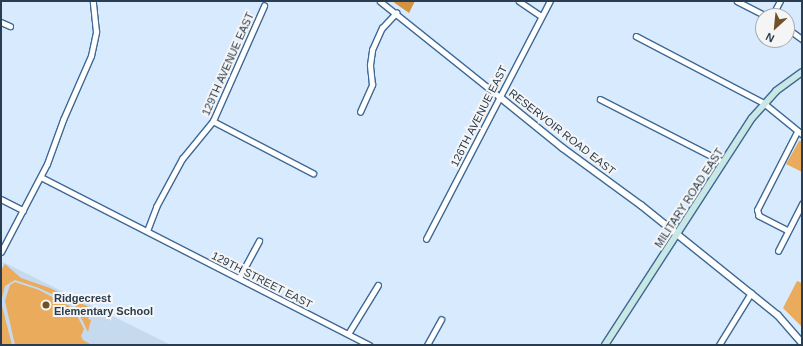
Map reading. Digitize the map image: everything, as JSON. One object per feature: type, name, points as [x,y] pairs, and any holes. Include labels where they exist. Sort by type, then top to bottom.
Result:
[{"type":"main road","name":"MILITARY ROAD EAST","points":[[605,345],[723,162],[764,102],[802,72]]},
{"type":"street","points":[[1,252],[40,177],[91,56],[96,32],[93,1]]},
{"type":"street","name":"RESERVOIR ROAD EAST","points":[[380,1],[568,153],[678,234],[790,326],[802,343]]},
{"type":"street","points":[[519,1],[541,16]]},
{"type":"street","name":"126TH AVENUE EAST","points":[[426,239],[550,1]]},
{"type":"street","points":[[737,1],[755,10]]},
{"type":"street","name":"129TH AVENUE EAST","points":[[147,231],[156,206],[182,160],[213,121],[264,6]]},
{"type":"street","points":[[360,112],[372,85],[370,65],[372,50],[382,28],[396,13]]},
{"type":"street","points":[[1,22],[10,26]]},
{"type":"street","points":[[636,36],[764,102],[800,133],[757,213],[788,231]]},
{"type":"street","points":[[600,99],[723,162]]},
{"type":"street","points":[[213,121],[313,173]]},
{"type":"street","points":[[40,177],[147,231]]},
{"type":"street","points":[[1,199],[23,210]]},
{"type":"street","points":[[778,251],[802,204]]},
{"type":"street","name":"129TH STREET EAST","points":[[147,231],[369,345]]},
{"type":"street","points":[[239,278],[259,241]]},
{"type":"street","points":[[348,334],[378,285]]},
{"type":"street","points":[[719,345],[750,293]]},
{"type":"street","points":[[427,345],[441,320]]},
{"type":"shaded area","points":[[392,1],[415,1],[409,13]]},
{"type":"shaded area","points":[[799,141],[802,141],[802,172],[786,164]]},
{"type":"shaded area","name":"Ridgecrest Elementary School","points":[[3,262],[171,345],[1,345]]},
{"type":"shaded area","points":[[5,264],[21,278],[50,288],[93,309],[88,319],[91,320],[88,332],[75,305],[39,288],[15,280],[5,286],[1,300],[1,270]]},
{"type":"shaded area","points":[[797,281],[802,283],[802,327],[783,308]]},
{"type":"shaded area","points":[[15,282],[39,290],[73,308],[84,329],[81,336],[83,340],[92,345],[15,345],[5,301],[10,285]]},
{"type":"shaded area","points":[[1,304],[12,345],[2,345]]},
{"type":"place","name":"Ridgecrest Elementary School","points":[[46,305]]}]
